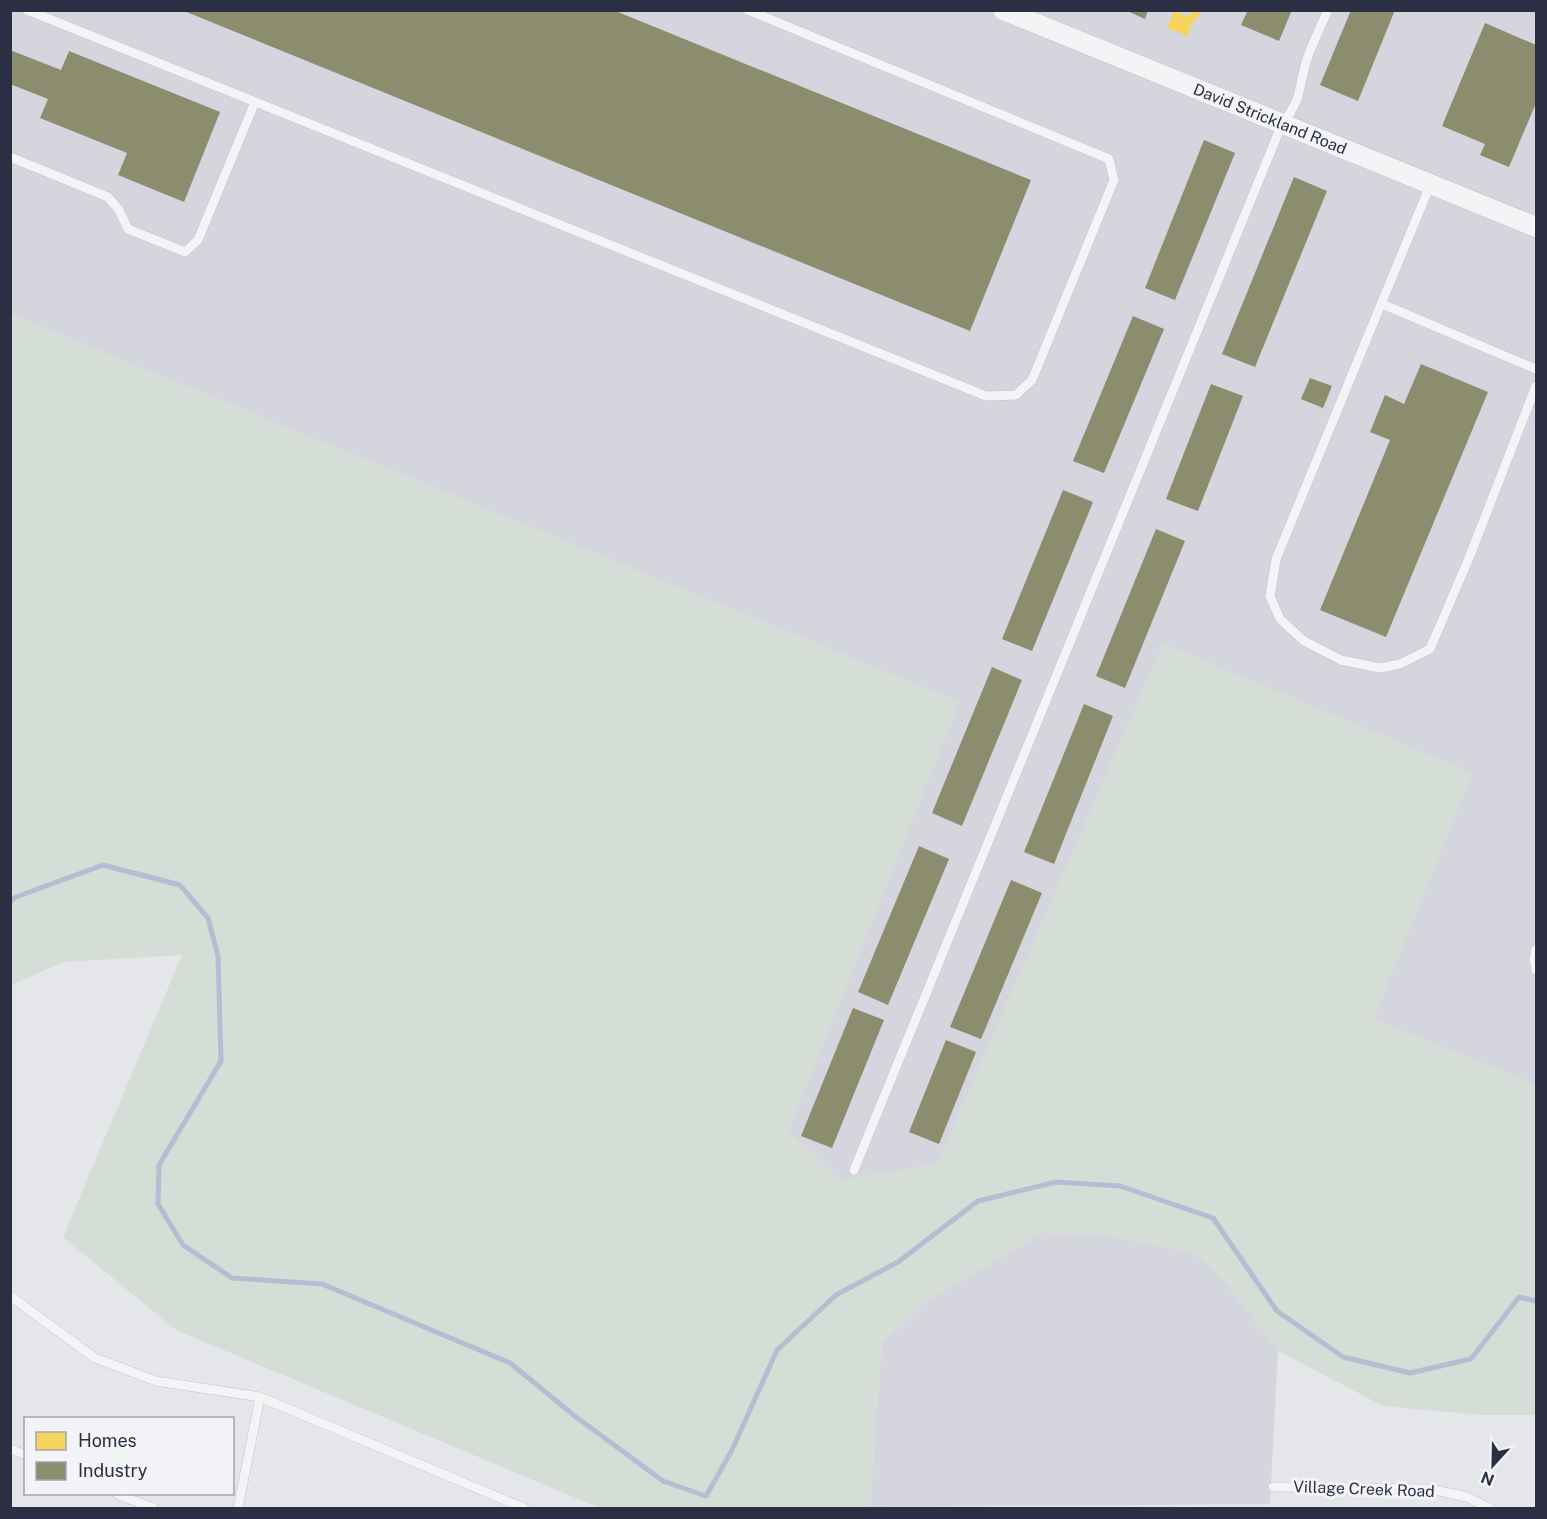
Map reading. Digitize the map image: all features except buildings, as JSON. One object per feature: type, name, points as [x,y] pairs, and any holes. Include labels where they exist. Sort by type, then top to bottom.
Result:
[{"type":"street","name":"David Strickland Road","points":[[1003,10],[1536,227]]},
{"type":"lane","points":[[27,10],[986,396],[1016,395],[1032,380],[1114,180],[1109,159],[748,10]]},
{"type":"lane","points":[[854,1170],[1282,124],[1294,110],[1299,98],[1307,59],[1328,10]]},
{"type":"lane","points":[[10,157],[108,197],[119,210],[128,229],[185,252],[198,240],[255,102]]},
{"type":"lane","points":[[1431,183],[1276,559],[1270,597],[1280,619],[1304,642],[1341,660],[1380,668],[1400,664],[1430,649],[1469,558],[1536,386]]},
{"type":"lane","points":[[1382,304],[1536,369]]},
{"type":"lane","points":[[1536,949],[1534,958],[1536,970]]},
{"type":"lane","points":[[10,1296],[95,1358],[156,1381],[260,1397],[524,1509]]},
{"type":"lane","points":[[238,1509],[260,1397]]},
{"type":"lane","name":"Village Creek Road","points":[[1273,1486],[1431,1489],[1467,1497],[1489,1509]]},
{"type":"lane","points":[[119,1495],[153,1509]]},
{"type":"shaded area","points":[[10,11],[1536,11],[1536,1084],[1373,1019],[1472,773],[1163,644],[937,1165],[840,1180],[788,1131],[959,702],[11,315]]},
{"type":"shaded area","points":[[10,315],[959,702],[788,1131],[840,1180],[937,1164],[1163,644],[1472,773],[1373,1019],[1536,1084],[1536,1415],[1481,1415],[1383,1406],[1278,1351],[1227,1284],[1195,1253],[1098,1234],[1042,1233],[924,1303],[882,1343],[870,1507],[600,1508],[176,1330],[63,1237],[182,955],[64,962],[11,985]]},
{"type":"shaded area","points":[[1042,1233],[1098,1234],[1195,1253],[1227,1284],[1278,1351],[1270,1504],[870,1507],[882,1343],[924,1303]]},
{"type":"waterway","points":[[10,901],[103,865],[180,885],[208,918],[218,956],[221,1061],[159,1165],[158,1204],[183,1245],[232,1278],[322,1284],[510,1363],[576,1417],[663,1481],[706,1496],[732,1450],[777,1350],[836,1295],[898,1262],[978,1201],[1056,1182],[1120,1186],[1213,1218],[1277,1311],[1343,1357],[1410,1373],[1471,1359],[1519,1297],[1536,1301]]}]
